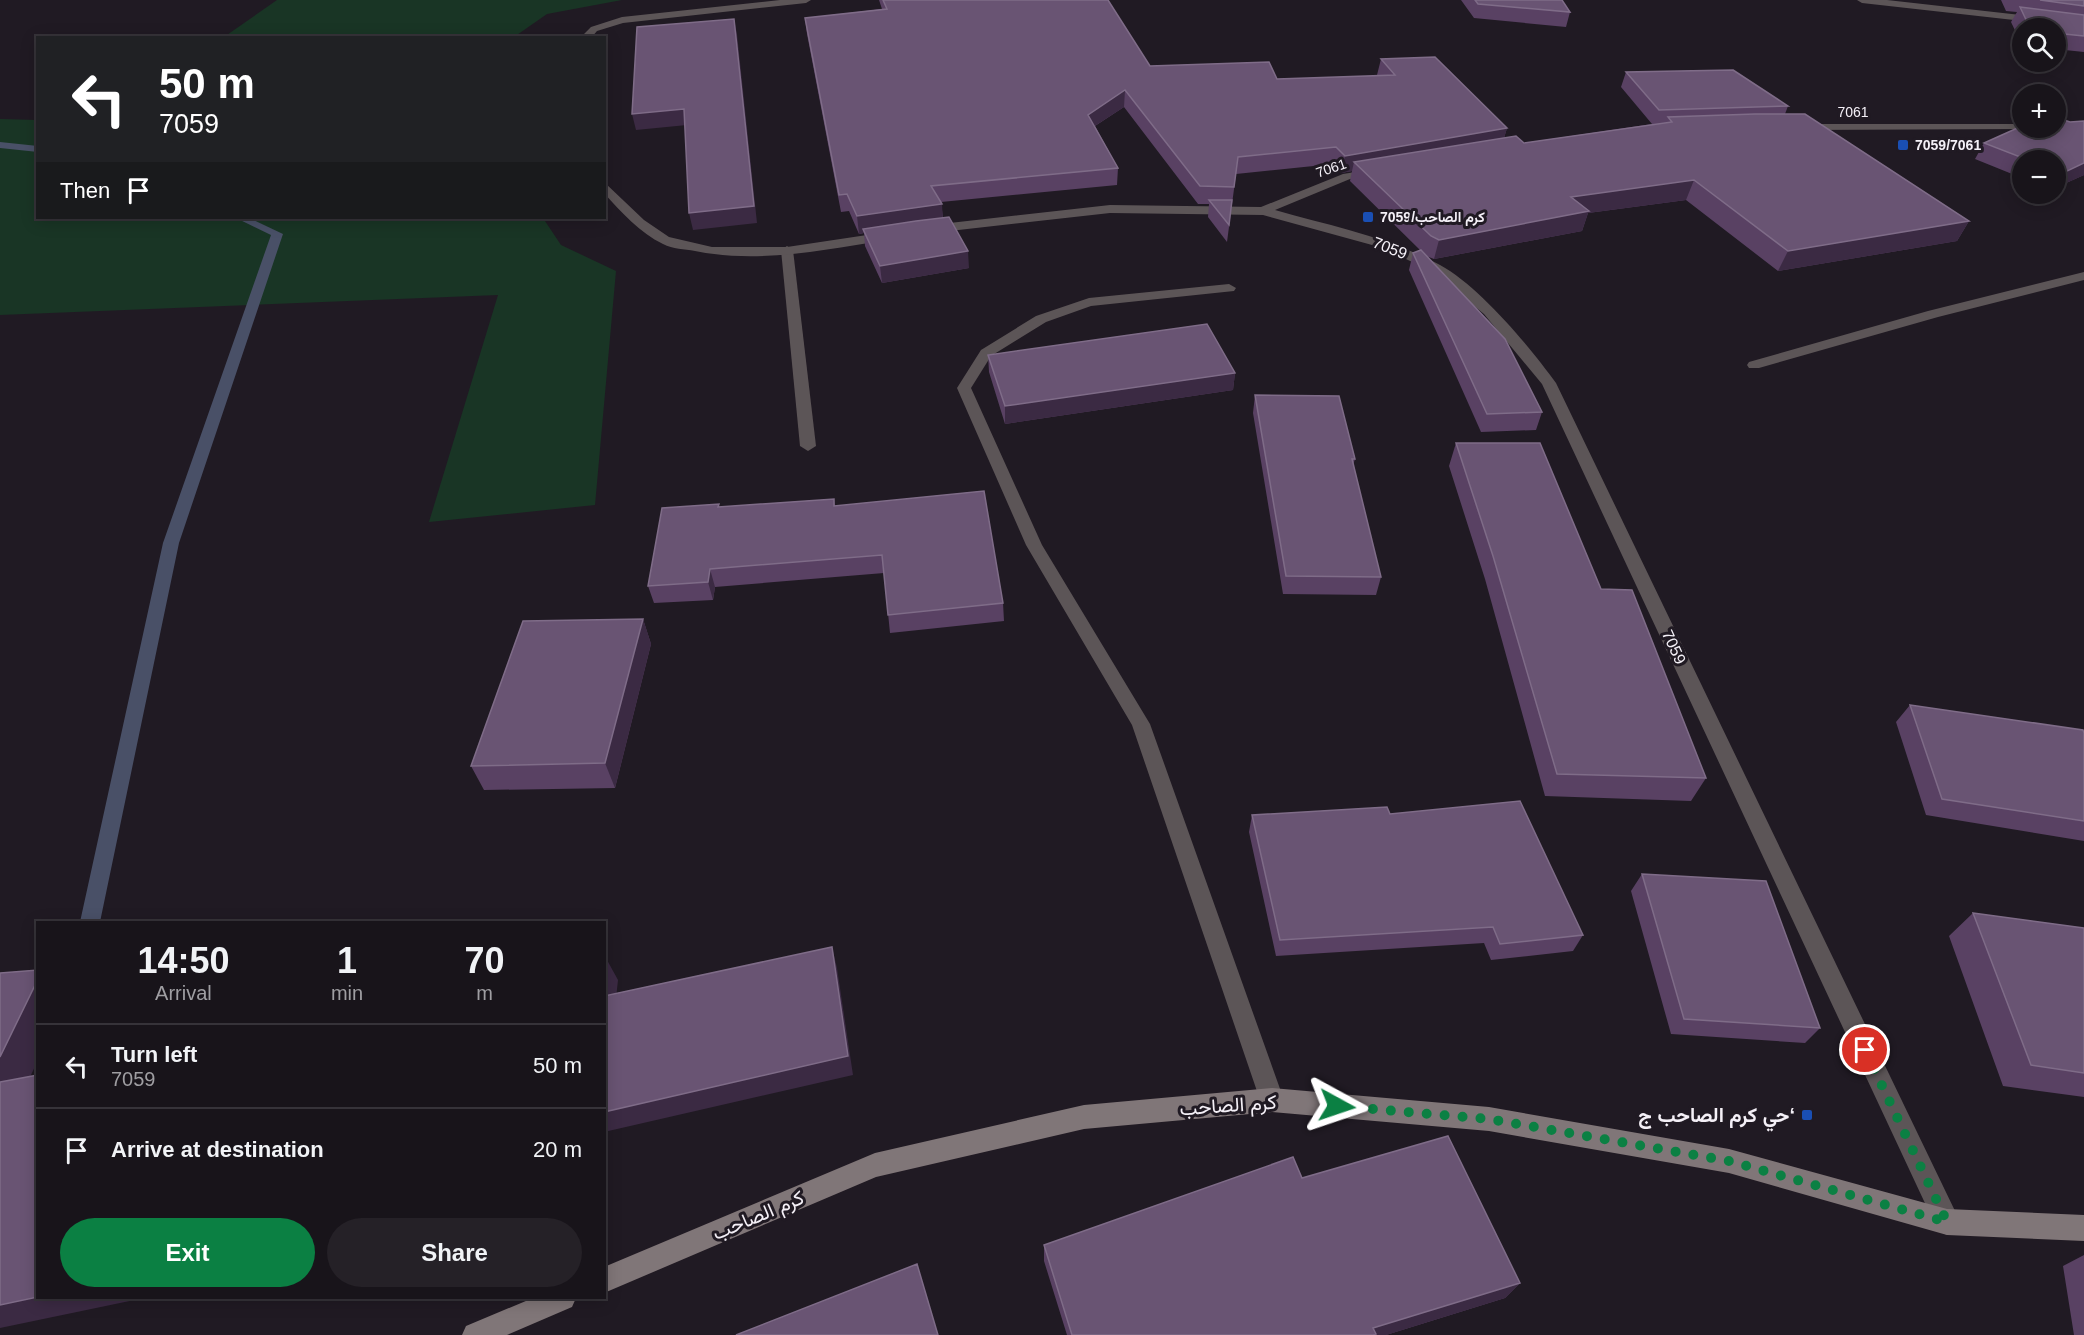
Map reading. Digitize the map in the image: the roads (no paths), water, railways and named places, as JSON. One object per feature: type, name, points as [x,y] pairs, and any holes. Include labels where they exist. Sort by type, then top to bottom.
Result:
[{"type":"street","points":[[587,36],[594,29],[622,20],[806,0]]},
{"type":"street","points":[[1862,0],[2084,25]]},
{"type":"street","name":"7061","points":[[1795,127],[2012,127]]},
{"type":"street","name":"7061","points":[[1263,211],[1347,176],[1383,170]]},
{"type":"street","points":[[606,187],[622,206],[666,241],[709,252],[753,254],[911,232],[1110,209],[1263,211]]},
{"type":"street","name":"7059","points":[[1263,211],[1387,245],[1438,269],[1489,311],[1549,383],[1947,1222]]},
{"type":"street","points":[[787,250],[808,446]]},
{"type":"street","points":[[1754,365],[1933,314],[2084,276]]},
{"type":"street","points":[[1229,288],[1089,302],[1041,319],[986,353],[964,388],[1034,545],[1141,724],[1272,1100]]},
{"type":"street","name":"كرم الصاحب","points":[[606,1279],[875,1165],[1084,1117],[1272,1100],[1489,1119],[1729,1161],[1947,1222],[2084,1228]]},
{"type":"street","points":[[475,1335],[561,1299]]},
{"type":"waterway","points":[[0,145],[36,149]]},
{"type":"waterway","points":[[90,921],[171,543],[277,234],[243,219]]},
{"type":"place","name":"7059/7061","points":[[1903,145]]},
{"type":"place","name":"كرم الصاحب/7059","points":[[1368,217]]},
{"type":"place","name":"حي كرم الصاحب ج‘","points":[[1807,1115]]}]
